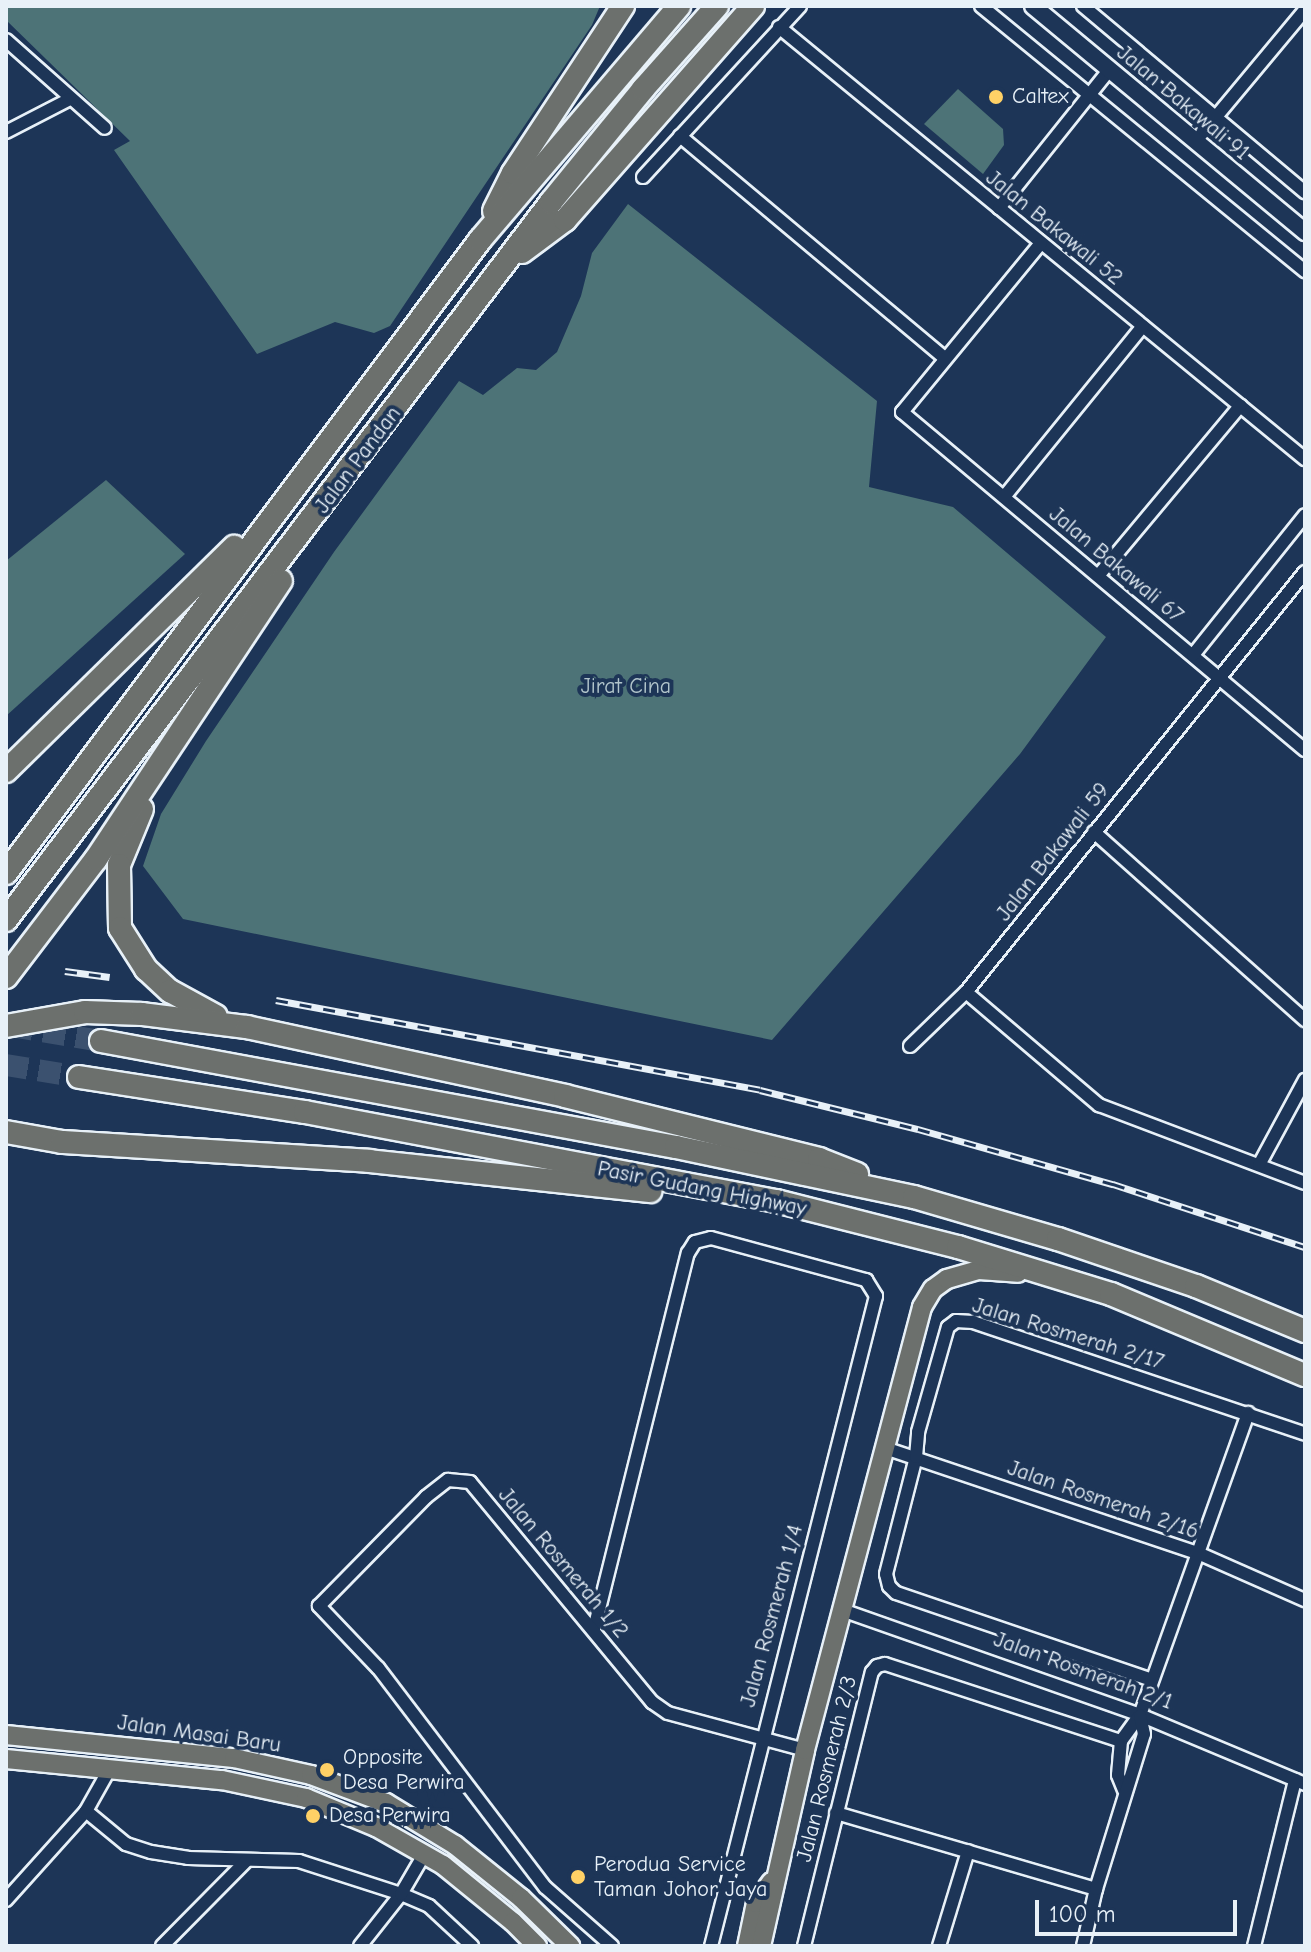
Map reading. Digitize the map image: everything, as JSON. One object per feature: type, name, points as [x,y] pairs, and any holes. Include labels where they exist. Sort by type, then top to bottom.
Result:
[{"type":"highway","points":[[480,240],[513,173],[623,6]]},
{"type":"highway","name":"Jalan Pandan","points":[[6,873],[283,498],[480,240],[679,6]]},
{"type":"highway","name":"Jalan Pandan","points":[[6,920],[124,760],[357,460],[503,265],[643,89],[717,6]]},
{"type":"highway","points":[[503,265],[565,220],[753,6]]},
{"type":"highway","points":[[6,977],[88,871],[222,676],[357,460]]},
{"type":"highway","points":[[6,771],[283,498]]},
{"type":"highway","points":[[162,763],[119,865],[120,928],[146,969],[170,991],[201,1010],[247,1027]]},
{"type":"highway","points":[[6,1026],[85,1012],[142,1014],[247,1027],[565,1096],[819,1159],[914,1197]]},
{"type":"highway","name":"Pasir Gudang Highway","points":[[101,1041],[661,1144],[914,1197],[1058,1239],[1182,1281],[1305,1331]]},
{"type":"highway","name":"Pasir Gudang Highway","points":[[79,1077],[305,1112],[776,1201],[958,1247],[1111,1294],[1305,1375]]},
{"type":"highway","points":[[6,1132],[62,1142],[369,1161],[776,1201]]},
{"type":"highway","points":[[6,1147],[62,1142]]},
{"type":"main road","name":"Jalan Bakawali 91","points":[[1033,6],[1305,232]]},
{"type":"main road","points":[[761,1946],[774,1877],[805,1750],[916,1328],[933,1289],[947,1279],[979,1270],[1004,1270],[1111,1294]]},
{"type":"main road","name":"Jalan Masai Baru","points":[[6,1735],[234,1758],[311,1775],[386,1803],[455,1845],[521,1898],[570,1946]]},
{"type":"main road","name":"Jalan Masai Baru","points":[[6,1759],[222,1780],[306,1798],[376,1827],[425,1853],[513,1922],[537,1946]]},
{"type":"main road","points":[[747,1946],[756,1903],[774,1877]]},
{"type":"street","points":[[643,177],[800,6]]},
{"type":"street","points":[[981,6],[1305,271]]},
{"type":"street","points":[[1083,6],[1305,192]]},
{"type":"street","points":[[1195,142],[1305,10]]},
{"type":"street","name":"Jalan Bakawali 52","points":[[779,27],[1305,459]]},
{"type":"street","points":[[6,40],[105,128]]},
{"type":"street","points":[[999,208],[1110,69]]},
{"type":"street","points":[[6,132],[70,99]]},
{"type":"street","points":[[680,136],[945,358],[1041,243]]},
{"type":"street","points":[[1004,497],[1143,326]]},
{"type":"street","name":"Jalan Bakawali 67","points":[[945,358],[902,412],[1305,750]]},
{"type":"street","points":[[1098,576],[1240,406]]},
{"type":"street","points":[[1193,655],[1305,515]]},
{"type":"street","name":"Jalan Bakawali 59","points":[[910,1046],[966,992],[1305,572]]},
{"type":"street","points":[[1094,832],[1305,1020]]},
{"type":"street","points":[[966,992],[1099,1105],[1305,1183]]},
{"type":"street","points":[[1259,1165],[1305,1080]]},
{"type":"street","name":"Jalan Rosmerah 1/4","points":[[594,1629],[688,1253],[695,1242],[711,1238],[853,1276],[872,1284],[876,1296],[761,1739],[711,1946]]},
{"type":"street","name":"Jalan Rosmerah 2/17","points":[[1152,1680],[896,1593],[886,1574],[916,1457],[918,1432],[948,1327],[964,1319],[1305,1434]]},
{"type":"street","points":[[1124,1790],[1118,1775],[1121,1741],[1140,1715],[1248,1413]]},
{"type":"street","name":"Jalan Rosmerah 2/16","points":[[885,1448],[1200,1554],[1305,1600]]},
{"type":"street","name":"Jalan Rosmerah 1/2","points":[[612,1946],[545,1887],[378,1668],[319,1606],[426,1497],[448,1480],[470,1482],[652,1702],[668,1713],[805,1750]]},
{"type":"street","name":"Jalan Rosmerah 2/1","points":[[842,1610],[1140,1715],[1300,1782]]},
{"type":"street","name":"Jalan Rosmerah 2/3","points":[[804,1946],[872,1672],[877,1666],[885,1664],[1121,1741]]},
{"type":"street","points":[[1083,1946],[1124,1790],[1133,1777],[1144,1734],[1140,1715]]},
{"type":"street","points":[[6,1900],[86,1811],[109,1770]]},
{"type":"street","points":[[1254,1946],[1300,1782]]},
{"type":"street","points":[[86,1811],[126,1844],[151,1852],[188,1858],[299,1861],[401,1894],[429,1906],[472,1946]]},
{"type":"street","points":[[836,1813],[1096,1889]]},
{"type":"street","points":[[939,1946],[968,1851]]},
{"type":"street","points":[[360,1946],[401,1894],[425,1853]]},
{"type":"street","points":[[162,1946],[247,1860]]},
{"type":"green space","points":[[6,6],[600,6],[592,25],[390,326],[374,333],[335,322],[257,354],[114,150],[130,141],[6,20]]},
{"type":"green space","points":[[958,89],[1003,129],[1004,145],[983,174],[924,124]]},
{"type":"green space","name":"Jirat Cina","points":[[628,204],[877,401],[869,487],[953,507],[1106,637],[1020,754],[772,1040],[183,919],[143,866],[161,814],[206,741],[334,552],[459,381],[483,395],[517,368],[536,370],[557,352],[581,296],[592,253]]},
{"type":"green space","points":[[106,480],[185,554],[6,716],[6,561]]},
{"type":"tunnel","points":[[11,1026],[101,1041]]},
{"type":"tunnel","points":[[6,1065],[79,1077]]},
{"type":"railway","points":[[65,971],[110,977]]},
{"type":"railway","points":[[276,1000],[760,1090],[918,1129],[1113,1184],[1305,1247]]},
{"type":"place","name":"Caltex","points":[[996,97]]},
{"type":"place","name":"Opposite Desa Perwira","points":[[327,1770]]},
{"type":"place","name":"Desa Perwira","points":[[313,1816]]},
{"type":"place","name":"Perodua Service Taman Johor Jaya","points":[[578,1877]]}]
